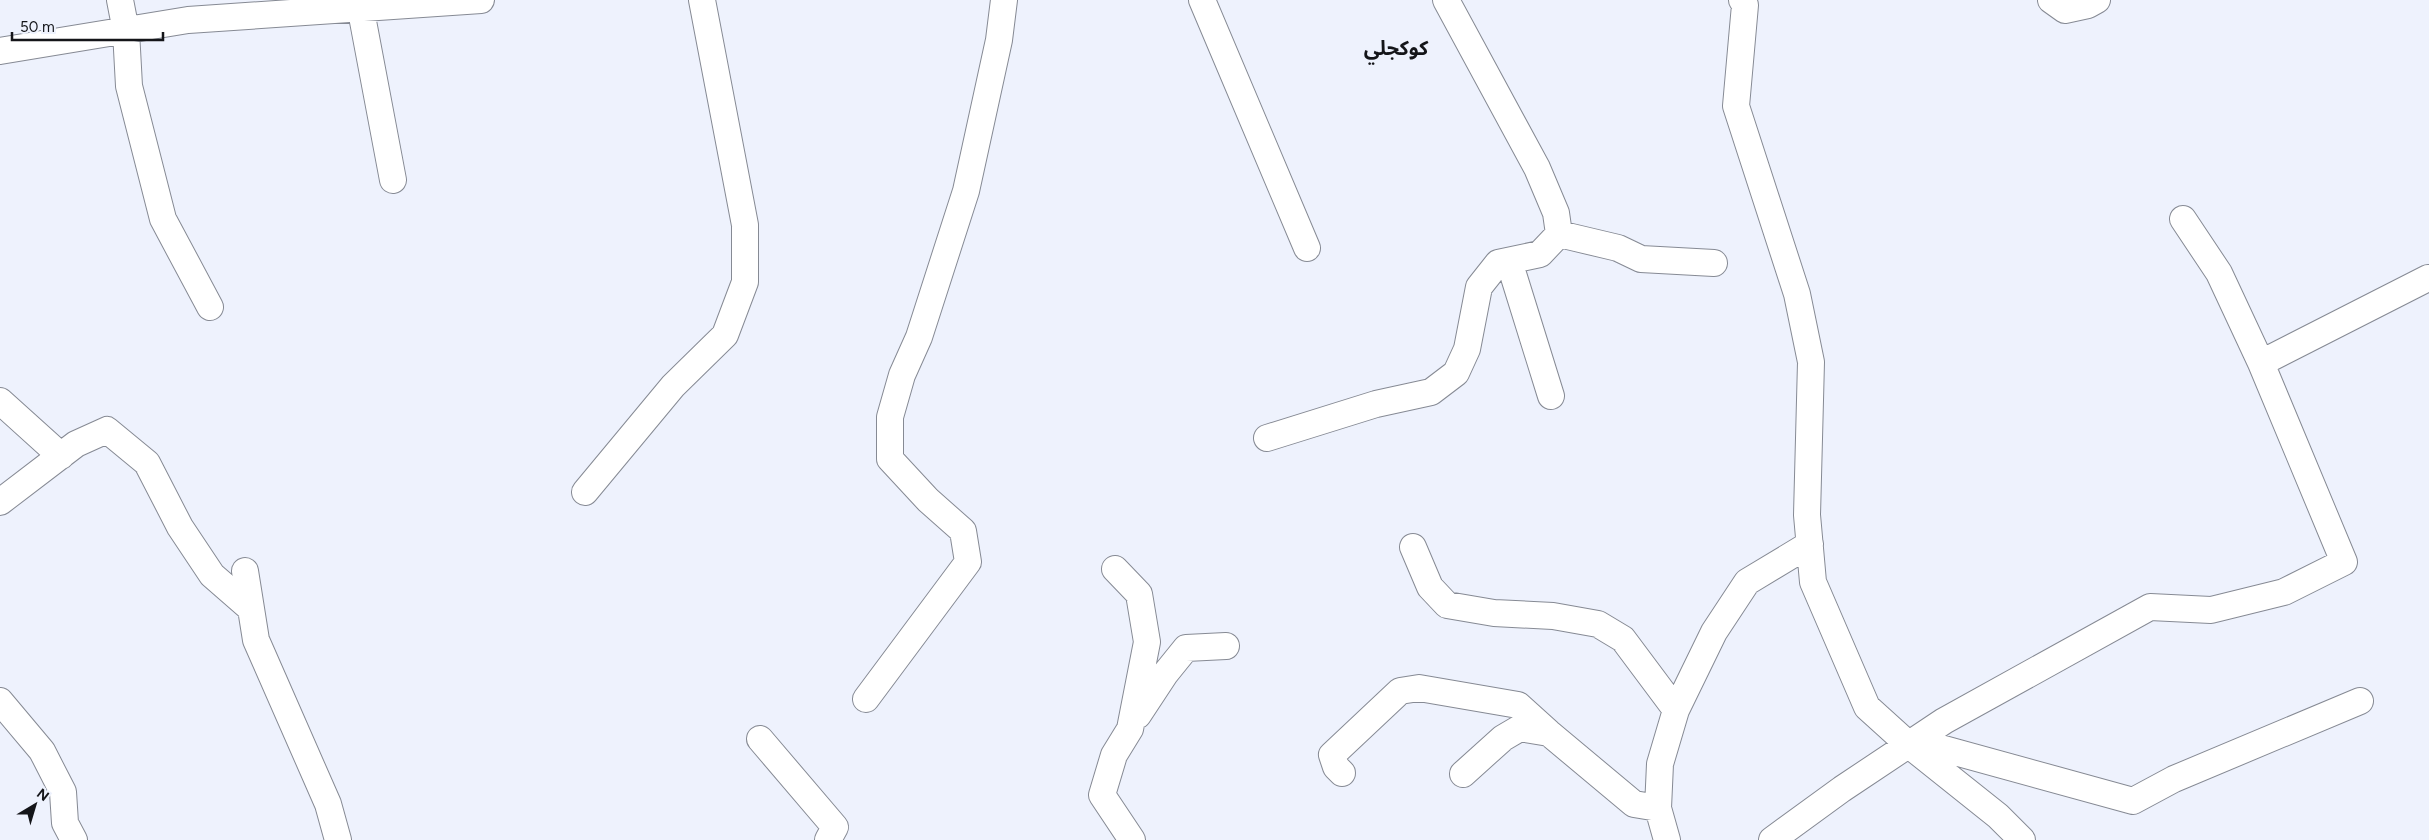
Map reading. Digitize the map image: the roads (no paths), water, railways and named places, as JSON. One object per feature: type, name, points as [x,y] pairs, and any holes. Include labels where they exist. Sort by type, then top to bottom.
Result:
[{"type":"street","points":[[120,0],[126,30],[129,86],[163,219],[210,308]]},
{"type":"street","points":[[0,51],[188,20],[360,4],[481,0]]},
{"type":"street","points":[[585,492],[673,386],[725,334],[745,282],[745,225],[702,0]]},
{"type":"street","points":[[866,699],[968,562],[963,531],[928,500],[890,459],[890,417],[902,375],[919,337],[966,191],[998,40],[1004,0]]},
{"type":"street","points":[[1202,0],[1306,248]]},
{"type":"street","points":[[1446,0],[1536,168],[1556,213],[1559,234]]},
{"type":"street","points":[[2051,0],[2065,10],[2088,5],[2097,0]]},
{"type":"street","points":[[1748,2],[1736,106],[1797,294],[1811,362],[1807,515],[1813,582],[1867,707],[1998,816],[2022,840]]},
{"type":"street","points":[[360,4],[393,180]]},
{"type":"street","points":[[1772,840],[1944,721],[2150,607],[2211,610],[2284,592],[2344,562],[2261,363],[2219,273],[2183,219]]},
{"type":"street","points":[[1267,438],[1376,404],[1431,392],[1456,372],[1467,349],[1480,287],[1498,263],[1540,254],[1559,234]]},
{"type":"street","points":[[1559,234],[1618,248],[1640,259],[1714,263]]},
{"type":"street","points":[[1509,261],[1551,396]]},
{"type":"street","points":[[2261,363],[2428,278]]},
{"type":"street","points":[[0,401],[60,456]]},
{"type":"street","points":[[0,502],[76,444],[107,430],[147,463],[180,527],[212,575],[251,609]]},
{"type":"street","points":[[1667,840],[1658,808],[1660,764],[1676,710],[1714,632],[1747,582],[1810,544]]},
{"type":"street","points":[[1413,547],[1430,587],[1447,605],[1494,613],[1553,616],[1589,622],[1598,624],[1623,639],[1676,710]]},
{"type":"street","points":[[1115,569],[1139,594],[1147,642],[1130,729]]},
{"type":"street","points":[[244,571],[256,640],[328,804],[338,840]]},
{"type":"street","points":[[1132,840],[1102,795],[1114,755],[1165,674],[1186,648],[1226,646]]},
{"type":"street","points":[[1342,773],[1336,766],[1332,755],[1400,691],[1419,688],[1518,705],[1634,804],[1658,808]]},
{"type":"street","points":[[0,701],[42,751],[63,792],[65,823],[74,840]]},
{"type":"street","points":[[1912,743],[2134,801],[2174,779],[2360,701]]},
{"type":"street","points":[[1463,774],[1503,738],[1520,728],[1549,733]]},
{"type":"street","points":[[760,740],[835,827],[828,840]]},
{"type":"district","name":"كوكجلي","points":[[1396,48]]}]
